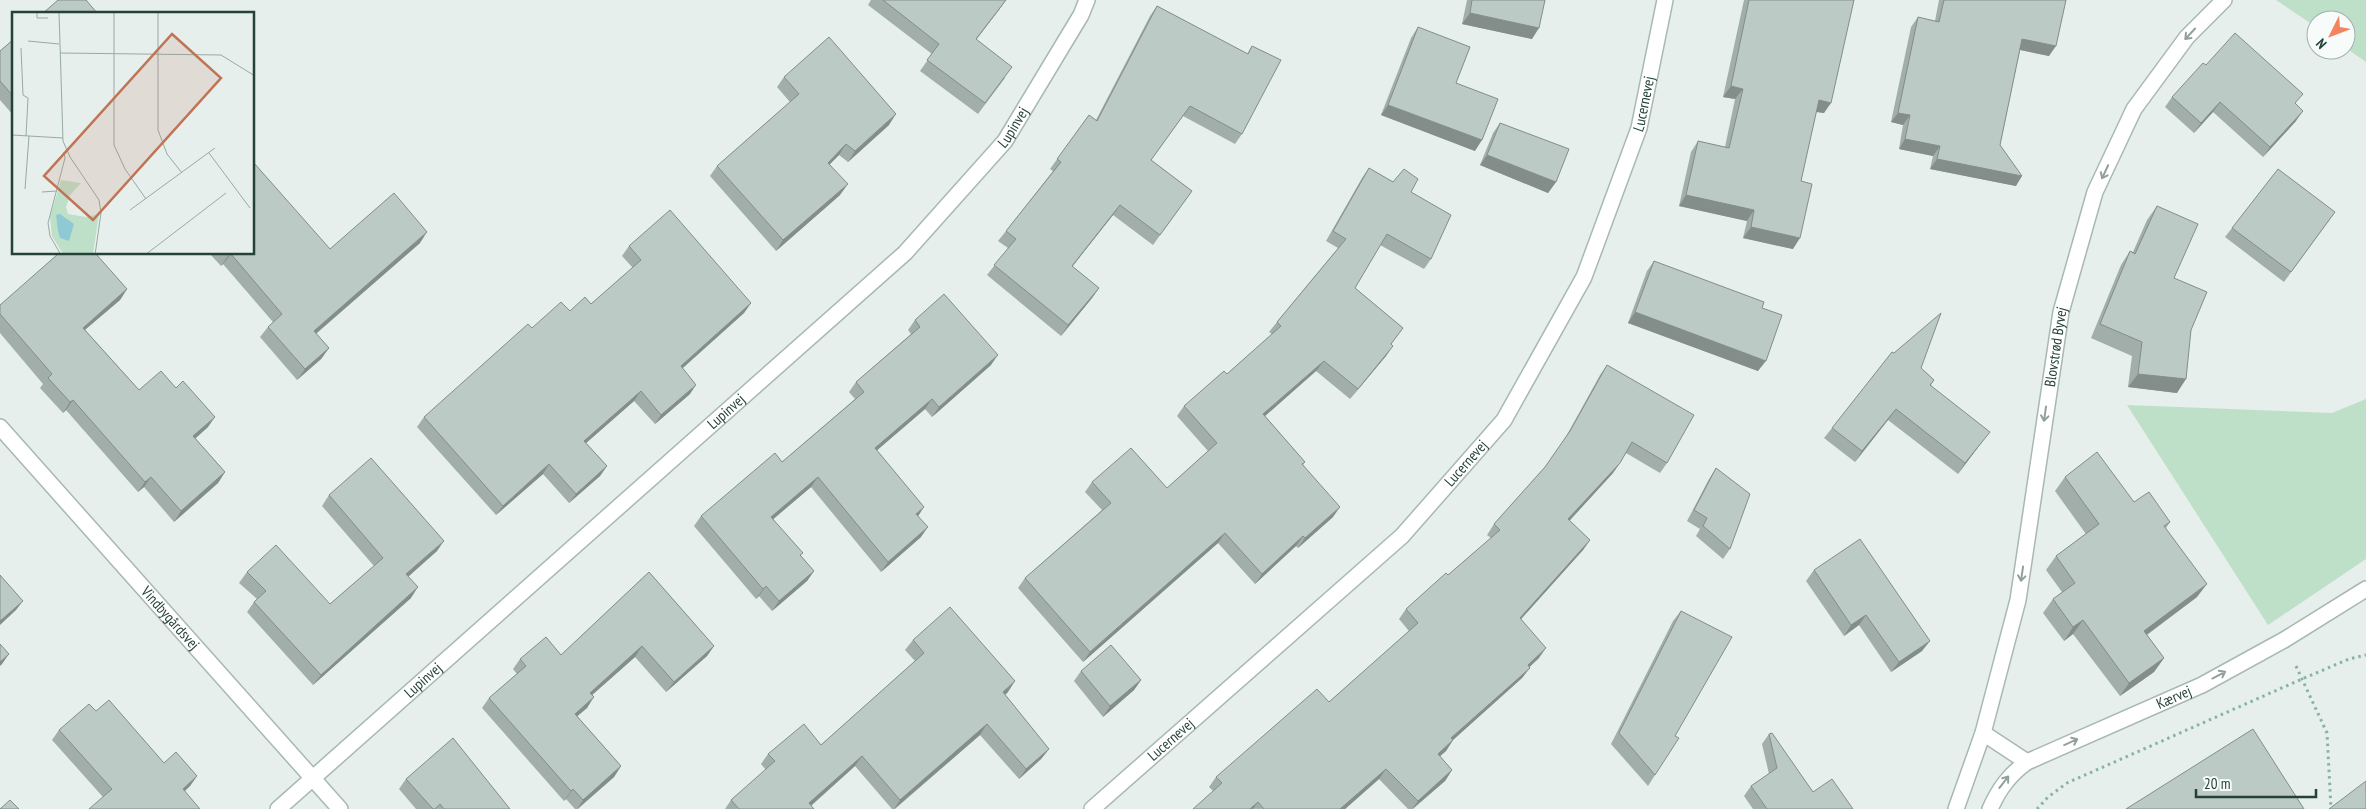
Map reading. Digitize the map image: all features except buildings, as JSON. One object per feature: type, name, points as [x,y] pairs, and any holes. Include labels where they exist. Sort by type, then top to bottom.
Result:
[{"type":"street","name":"Lupinvej","points":[[278,809],[905,253],[1005,141],[1081,15],[1087,0]]},
{"type":"street","name":"Lucernevej","points":[[1092,809],[1402,536],[1504,420],[1584,277],[1639,128],[1665,0]]},
{"type":"street","name":"Blovstrød Byvej","points":[[1956,809],[1983,733],[2018,600],[2060,312],[2096,192],[2134,108],[2187,37],[2224,0]]},
{"type":"street","name":"Vindbygårdsvej","points":[[0,427],[340,809]]},
{"type":"street","name":"Kærvej","points":[[1990,809],[1999,789],[2011,774],[2027,762],[2202,684],[2284,640],[2366,589]]},
{"type":"street","points":[[1983,733],[2027,762]]},
{"type":"path","points":[[2036,809],[2067,783],[2302,678],[2349,659],[2366,655]]},
{"type":"path","points":[[2302,678],[2327,733],[2331,809]]},
{"type":"green space","points":[[2276,0],[2366,0],[2366,62],[2356,55],[2356,10],[2306,10],[2306,20]]},
{"type":"green space","points":[[2366,399],[2366,559],[2268,625],[2127,405],[2332,413]]}]
